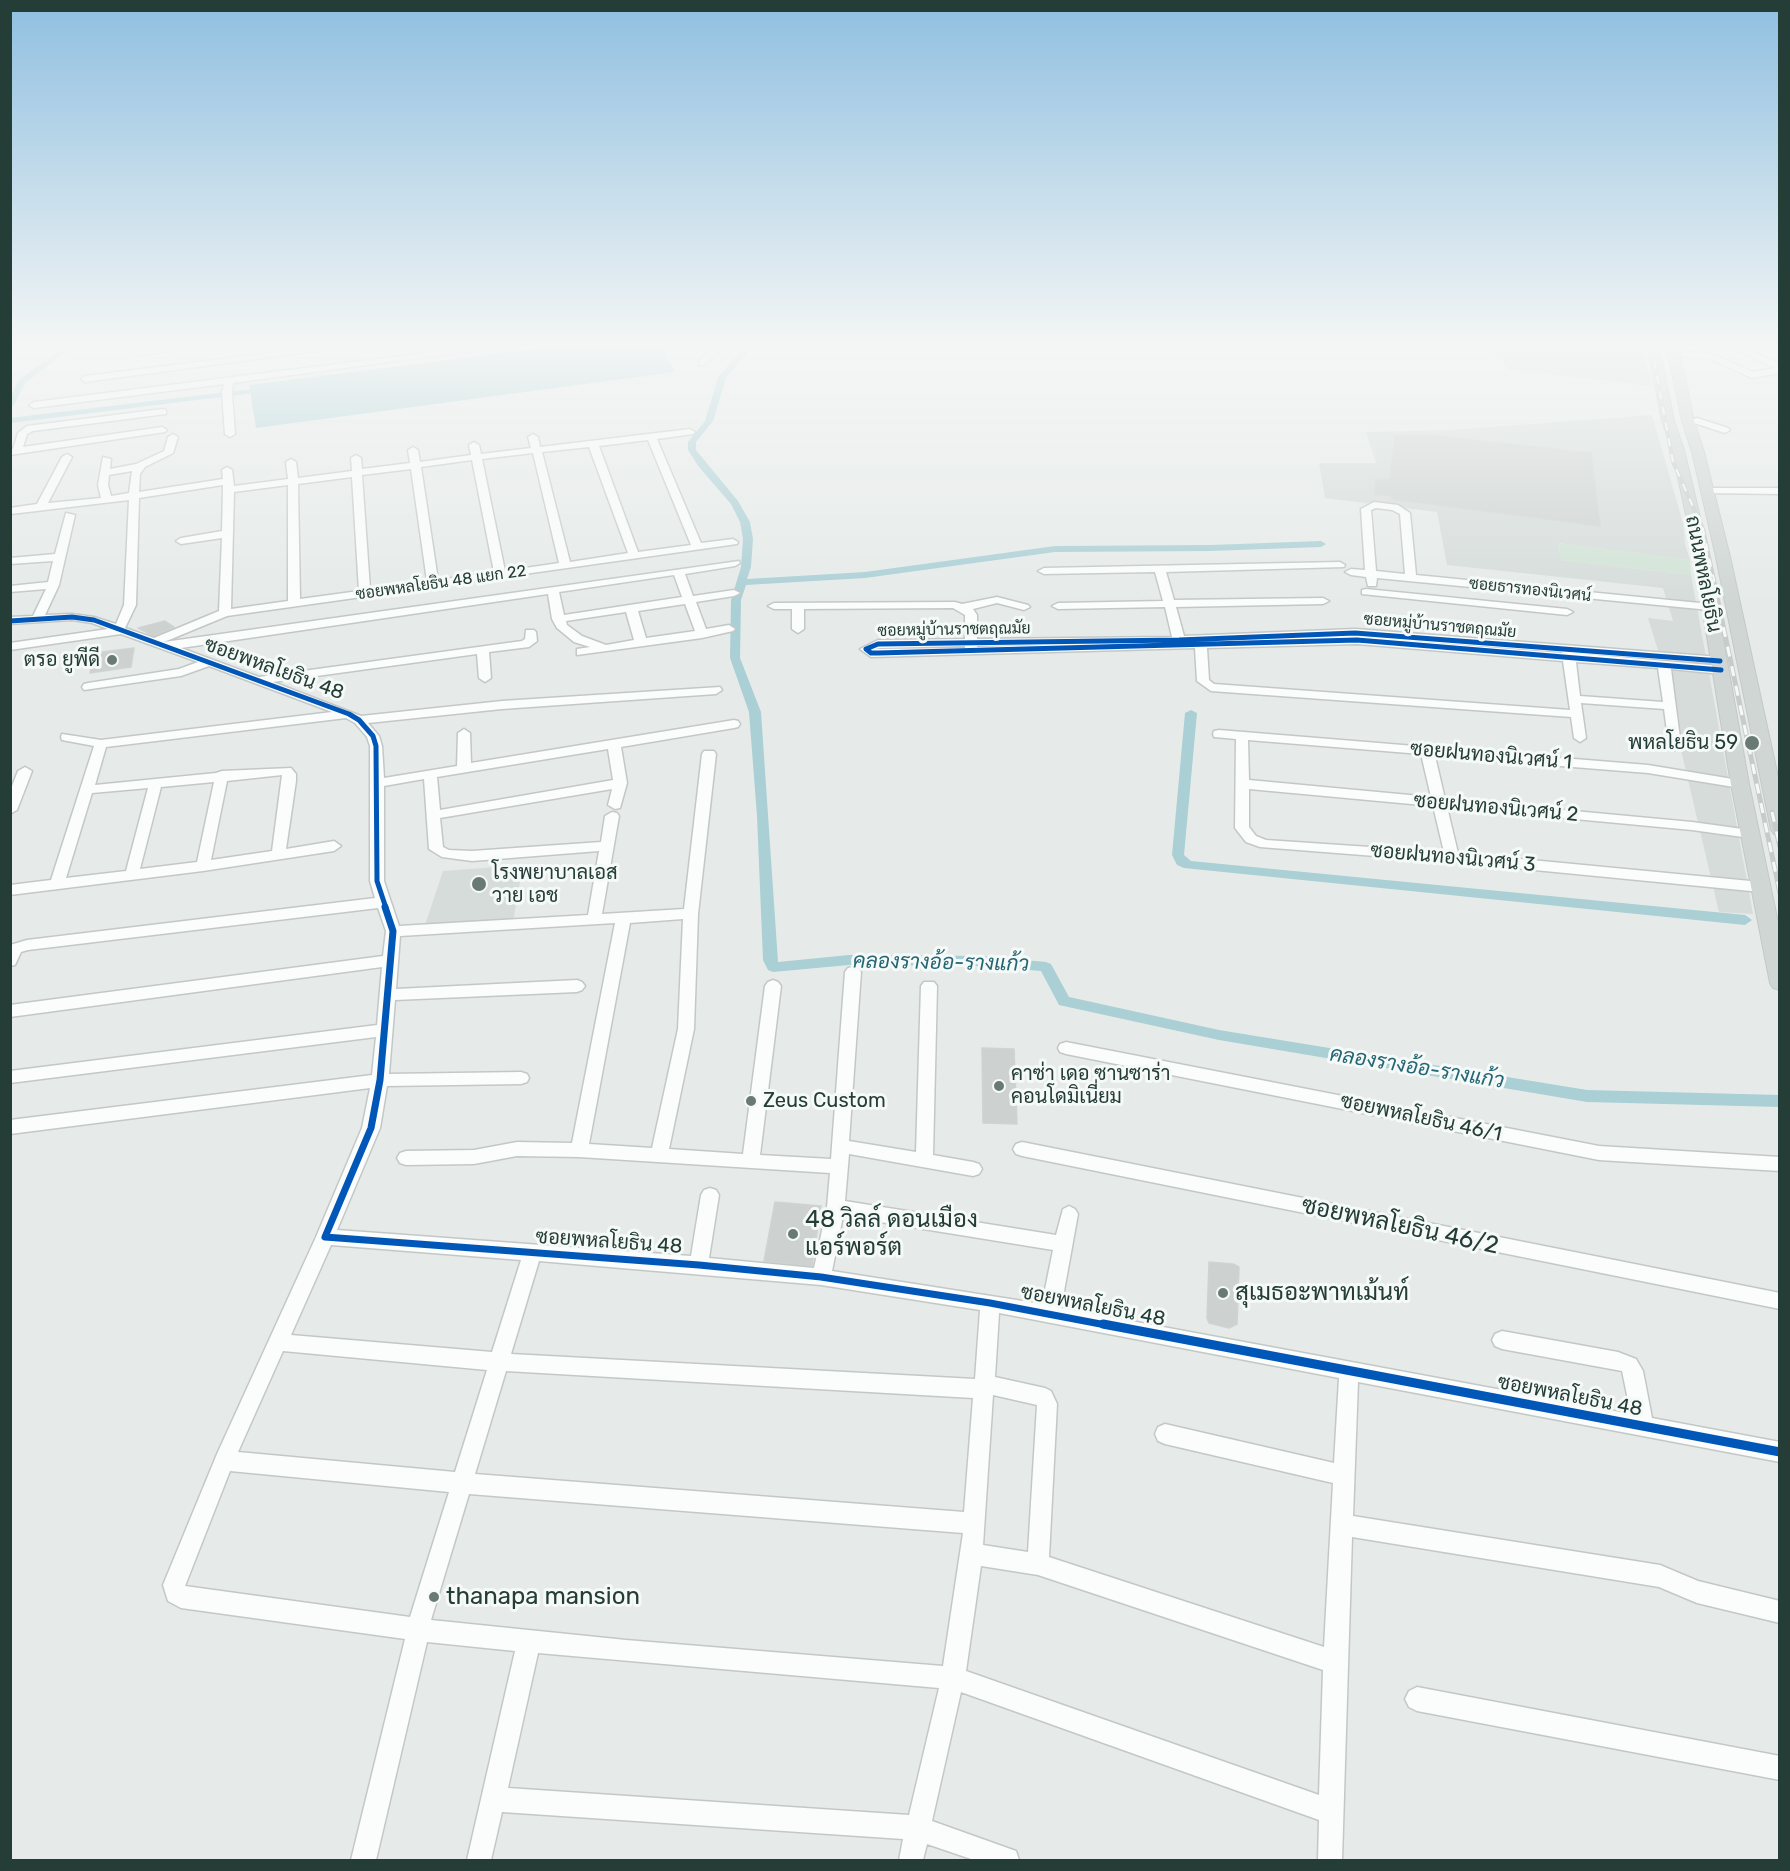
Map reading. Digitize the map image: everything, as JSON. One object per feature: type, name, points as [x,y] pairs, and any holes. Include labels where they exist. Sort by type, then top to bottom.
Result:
[{"type":"main road","name":"ถนนพหลโยธิน","points":[[1671,431],[1678,450],[1698,538],[1740,784],[1761,887],[1774,926],[1779,983]]},
{"type":"main road","name":"ถนนพหลโยธิน","points":[[1678,431],[1678,450]]},
{"type":"main road","name":"ถนนพหลโยธิน","points":[[1691,431],[1708,491],[1776,795],[1779,830]]},
{"type":"main road","name":"ถนนพหลโยธิน","points":[[1697,431],[1698,452]]},
{"type":"street","points":[[14,451],[25,431]]},
{"type":"street","points":[[14,451],[153,431]]},
{"type":"street","points":[[11,511],[229,480],[293,480],[690,432]]},
{"type":"street","points":[[533,436],[554,513],[565,565]]},
{"type":"street","points":[[651,436],[697,547]]},
{"type":"street","points":[[104,473],[139,467],[165,455],[170,450],[172,437]]},
{"type":"street","points":[[593,443],[633,556]]},
{"type":"street","points":[[474,445],[500,574]]},
{"type":"street","points":[[414,450],[433,584]]},
{"type":"street","points":[[41,507],[67,457]]},
{"type":"street","points":[[356,458],[365,594]]},
{"type":"street","points":[[106,459],[104,473],[106,498]]},
{"type":"street","points":[[291,462],[294,603]]},
{"type":"street","points":[[10,647],[121,629],[130,605],[135,474],[139,467]]},
{"type":"street","points":[[225,613],[229,480]]},
{"type":"street","points":[[1708,491],[1779,491]]},
{"type":"street","points":[[1411,578],[1405,513],[1394,507],[1374,505],[1366,509],[1372,574],[1369,593],[1567,612]]},
{"type":"street","points":[[38,618],[53,585],[70,515]]},
{"type":"street","points":[[181,541],[226,534]]},
{"type":"street","name":"ซอยพหลโยธิน 48 แยก 22","points":[[161,644],[225,613],[734,542]]},
{"type":"street","points":[[10,561],[61,557]]},
{"type":"street","points":[[161,644],[735,563]]},
{"type":"street","points":[[1044,571],[1340,565]]},
{"type":"street","points":[[1160,569],[1179,640]]},
{"type":"street","points":[[678,571],[702,634]]},
{"type":"street","name":"ซอยธารทองนิเวศน์","points":[[1351,572],[1710,607]]},
{"type":"street","points":[[10,589],[53,585]]},
{"type":"street","points":[[553,590],[561,626],[572,636],[607,648]]},
{"type":"street","points":[[1527,590],[1533,608]]},
{"type":"street","points":[[558,619],[734,593]]},
{"type":"street","points":[[774,606],[955,605],[964,607],[997,600],[1024,607]]},
{"type":"street","points":[[1058,606],[1323,601]]},
{"type":"street","points":[[798,606],[798,629]]},
{"type":"street","points":[[964,607],[971,615],[971,648]]},
{"type":"street","points":[[631,608],[641,643]]},
{"type":"street","name":"ซอยพหลโยธิน 48","points":[[10,621],[79,617],[121,629],[354,717],[373,736],[376,746],[377,881],[393,931],[380,1080],[371,1128],[325,1237],[699,1265],[821,1277],[990,1303],[1779,1452]]},
{"type":"street","points":[[581,652],[729,629]]},
{"type":"street","points":[[257,681],[529,642],[530,632]]},
{"type":"street","name":"ซอยหมู่บ้านราชตฤณมัย","points":[[971,648],[878,644],[866,649],[871,653],[1179,640],[1357,640],[1720,666]]},
{"type":"street","name":"ซอยหมู่บ้านราชตฤณมัย","points":[[1073,645],[1201,646],[1270,640]]},
{"type":"street","points":[[1201,646],[1203,681],[1211,687],[1578,714]]},
{"type":"street","points":[[483,649],[485,678]]},
{"type":"street","points":[[1568,654],[1580,738]]},
{"type":"street","name":"ซอยหมู่บ้านราชตฤณมัย","points":[[1568,654],[1664,666],[1720,666]]},
{"type":"street","points":[[88,687],[181,672],[210,662]]},
{"type":"street","points":[[1664,666],[1675,746]]},
{"type":"street","points":[[67,737],[101,744],[354,717],[716,690]]},
{"type":"street","points":[[1576,699],[1671,706]]},
{"type":"street","points":[[377,783],[734,724]]},
{"type":"street","points":[[464,733],[464,769]]},
{"type":"street","name":"ซอยฝนทองนิเวศน์ 1","points":[[1219,734],[1648,769],[1740,784]]},
{"type":"street","name":"ซอยฝนทองนิเวศน์ 3","points":[[1242,736],[1242,828],[1245,835],[1265,844],[1452,857],[1761,887]]},
{"type":"street","points":[[594,920],[620,783],[614,743]]},
{"type":"street","points":[[57,884],[101,744]]},
{"type":"street","points":[[1426,751],[1452,857]]},
{"type":"street","points":[[659,1155],[687,1029],[691,914],[709,754]]},
{"type":"street","points":[[10,810],[25,771]]},
{"type":"street","points":[[85,790],[222,775],[286,771],[289,774],[278,855]]},
{"type":"street","points":[[202,866],[222,775]]},
{"type":"street","points":[[430,775],[436,849],[447,854],[472,856],[607,846]]},
{"type":"street","points":[[132,874],[156,782]]},
{"type":"street","points":[[435,815],[620,783]]},
{"type":"street","name":"ซอยฝนทองนิเวศน์ 2","points":[[1242,784],[1692,826],[1750,834]]},
{"type":"street","points":[[10,890],[202,866],[334,846]]},
{"type":"street","points":[[10,961],[15,950],[27,945],[384,902]]},
{"type":"street","points":[[393,931],[691,914]]},
{"type":"street","points":[[579,1150],[623,918]]},
{"type":"street","points":[[10,1011],[391,960]]},
{"type":"street","points":[[821,1277],[836,1207],[853,972]]},
{"type":"street","points":[[388,995],[577,986]]},
{"type":"street","points":[[751,1161],[773,986]]},
{"type":"street","points":[[924,1161],[929,986]]},
{"type":"street","points":[[10,1077],[383,1030]]},
{"type":"street","name":"ซอยพหลโยธิน 46/1","points":[[1066,1048],[1599,1153],[1779,1164]]},
{"type":"street","points":[[10,1127],[380,1080],[521,1078]]},
{"type":"street","points":[[841,1146],[973,1168]]},
{"type":"street","points":[[406,1158],[474,1156],[517,1149],[579,1150],[839,1167]]},
{"type":"street","name":"ซอยพหลโยธิน 46/2","points":[[1022,1149],[1779,1301]]},
{"type":"street","points":[[699,1265],[710,1195]]},
{"type":"street","points":[[836,1207],[946,1223],[1063,1244]]},
{"type":"street","points":[[1050,1314],[1069,1214]]},
{"type":"street","points":[[325,1237],[224,1461],[174,1585],[176,1593],[181,1597],[418,1630],[821,1669],[953,1678],[1332,1812]]},
{"type":"street","points":[[363,1860],[418,1630],[532,1253]]},
{"type":"street","points":[[911,1860],[953,1678],[972,1554],[990,1303]]},
{"type":"street","points":[[1502,1340],[1618,1361],[1629,1365],[1633,1371],[1643,1427]]},
{"type":"street","points":[[276,1342],[499,1362],[984,1387],[1038,1395],[1044,1398],[1047,1404],[1038,1564]]},
{"type":"street","points":[[1330,1860],[1335,1662],[1349,1371]]},
{"type":"street","points":[[1165,1434],[1343,1475]]},
{"type":"street","points":[[224,1461],[462,1483],[974,1523]]},
{"type":"street","points":[[1341,1525],[1660,1576],[1697,1592],[1779,1612]]},
{"type":"street","points":[[972,1554],[1038,1564],[1335,1662]]},
{"type":"street","points":[[479,1860],[529,1641]]},
{"type":"street","points":[[1417,1699],[1779,1768]]},
{"type":"street","points":[[493,1799],[918,1828],[1007,1860]]},
{"type":"shaded area","points":[[1657,431],[1683,523],[1685,544],[1690,560],[1558,543],[1561,560],[1691,575],[1753,914],[1719,912],[1681,750],[1671,749],[1664,709],[1676,709],[1648,618],[1673,621],[1663,588],[1447,565],[1437,512],[1325,498],[1319,463],[1376,463],[1366,432]]},
{"type":"shaded area","name":"โรงพยาบาลเอส วาย เอช","points":[[523,865],[513,922],[425,925],[443,871]]},
{"type":"green space","points":[[1558,543],[1690,560],[1691,575],[1561,560]]},
{"type":"building","points":[[1427,435],[1591,453],[1600,526],[1392,499],[1393,496],[1375,494],[1376,479],[1390,480],[1395,436]]},
{"type":"building","points":[[165,621],[174,627],[154,636],[138,628]]},
{"type":"building","name":"ตรอ ยูพีดี","points":[[134,648],[131,667],[90,673],[94,653]]},
{"type":"building","name":"คาซ่า เดอ ซานซาร่า คอนโดมิเนี่ยม","points":[[982,1048],[1014,1049],[1017,1124],[983,1123]]},
{"type":"building","name":"48 วิลล์ ดอนเมือง แอร์พอร์ต","points":[[775,1202],[821,1206],[812,1266],[764,1261]]},
{"type":"building","name":"สุเมธอะพาทเม้นท์","points":[[1209,1262],[1233,1264],[1239,1267],[1237,1324],[1229,1328],[1209,1323],[1207,1318]]},
{"type":"waterway","name":"คลองรางอ้อ-รางแก้ว","points":[[701,431],[692,442],[692,450],[735,503],[745,522],[748,539],[746,567],[741,582]]},
{"type":"waterway","points":[[741,582],[865,575],[1055,549],[1210,548],[1321,544]]},
{"type":"waterway","name":"คลองรางอ้อ-รางแก้ว","points":[[741,582],[736,600],[735,658],[755,712],[770,960],[773,967],[849,960],[982,961],[1046,967],[1064,1001],[1219,1035],[1587,1096],[1780,1101]]},
{"type":"waterway","points":[[1191,713],[1178,855],[1182,862],[1189,865],[1745,920]]},
{"type":"railway","points":[[1667,431],[1673,462],[1703,529],[1716,589]]},
{"type":"railway","points":[[1715,588],[1780,893]]},
{"type":"railway","points":[[1772,812],[1780,847]]},
{"type":"cycle path","points":[[10,621],[72,617],[94,620],[349,714],[359,720],[373,736],[376,746],[377,881],[393,931],[380,1080],[371,1128],[325,1237],[699,1265],[821,1277],[990,1303],[1780,1452]]},
{"type":"cycle path","points":[[1720,661],[1355,633],[1179,640],[878,644],[866,649],[871,653],[878,653],[1357,640],[1721,670]]},
{"type":"place","name":"ตรอ ยูพีดี","points":[[112,660]]},
{"type":"place","name":"พหลโยธิน 59","points":[[1752,743]]},
{"type":"place","name":"โรงพยาบาลเอส วาย เอช","points":[[479,884]]},
{"type":"place","name":"คาซ่า เดอ ซานซาร่า คอนโดมิเนี่ยม","points":[[999,1086]]},
{"type":"place","name":"Zeus Custom","points":[[751,1101]]},
{"type":"place","name":"48 วิลล์ ดอนเมือง แอร์พอร์ต","points":[[793,1234]]},
{"type":"place","name":"สุเมธอะพาทเม้นท์","points":[[1223,1293]]},
{"type":"place","name":"thanapa mansion","points":[[434,1597]]}]
